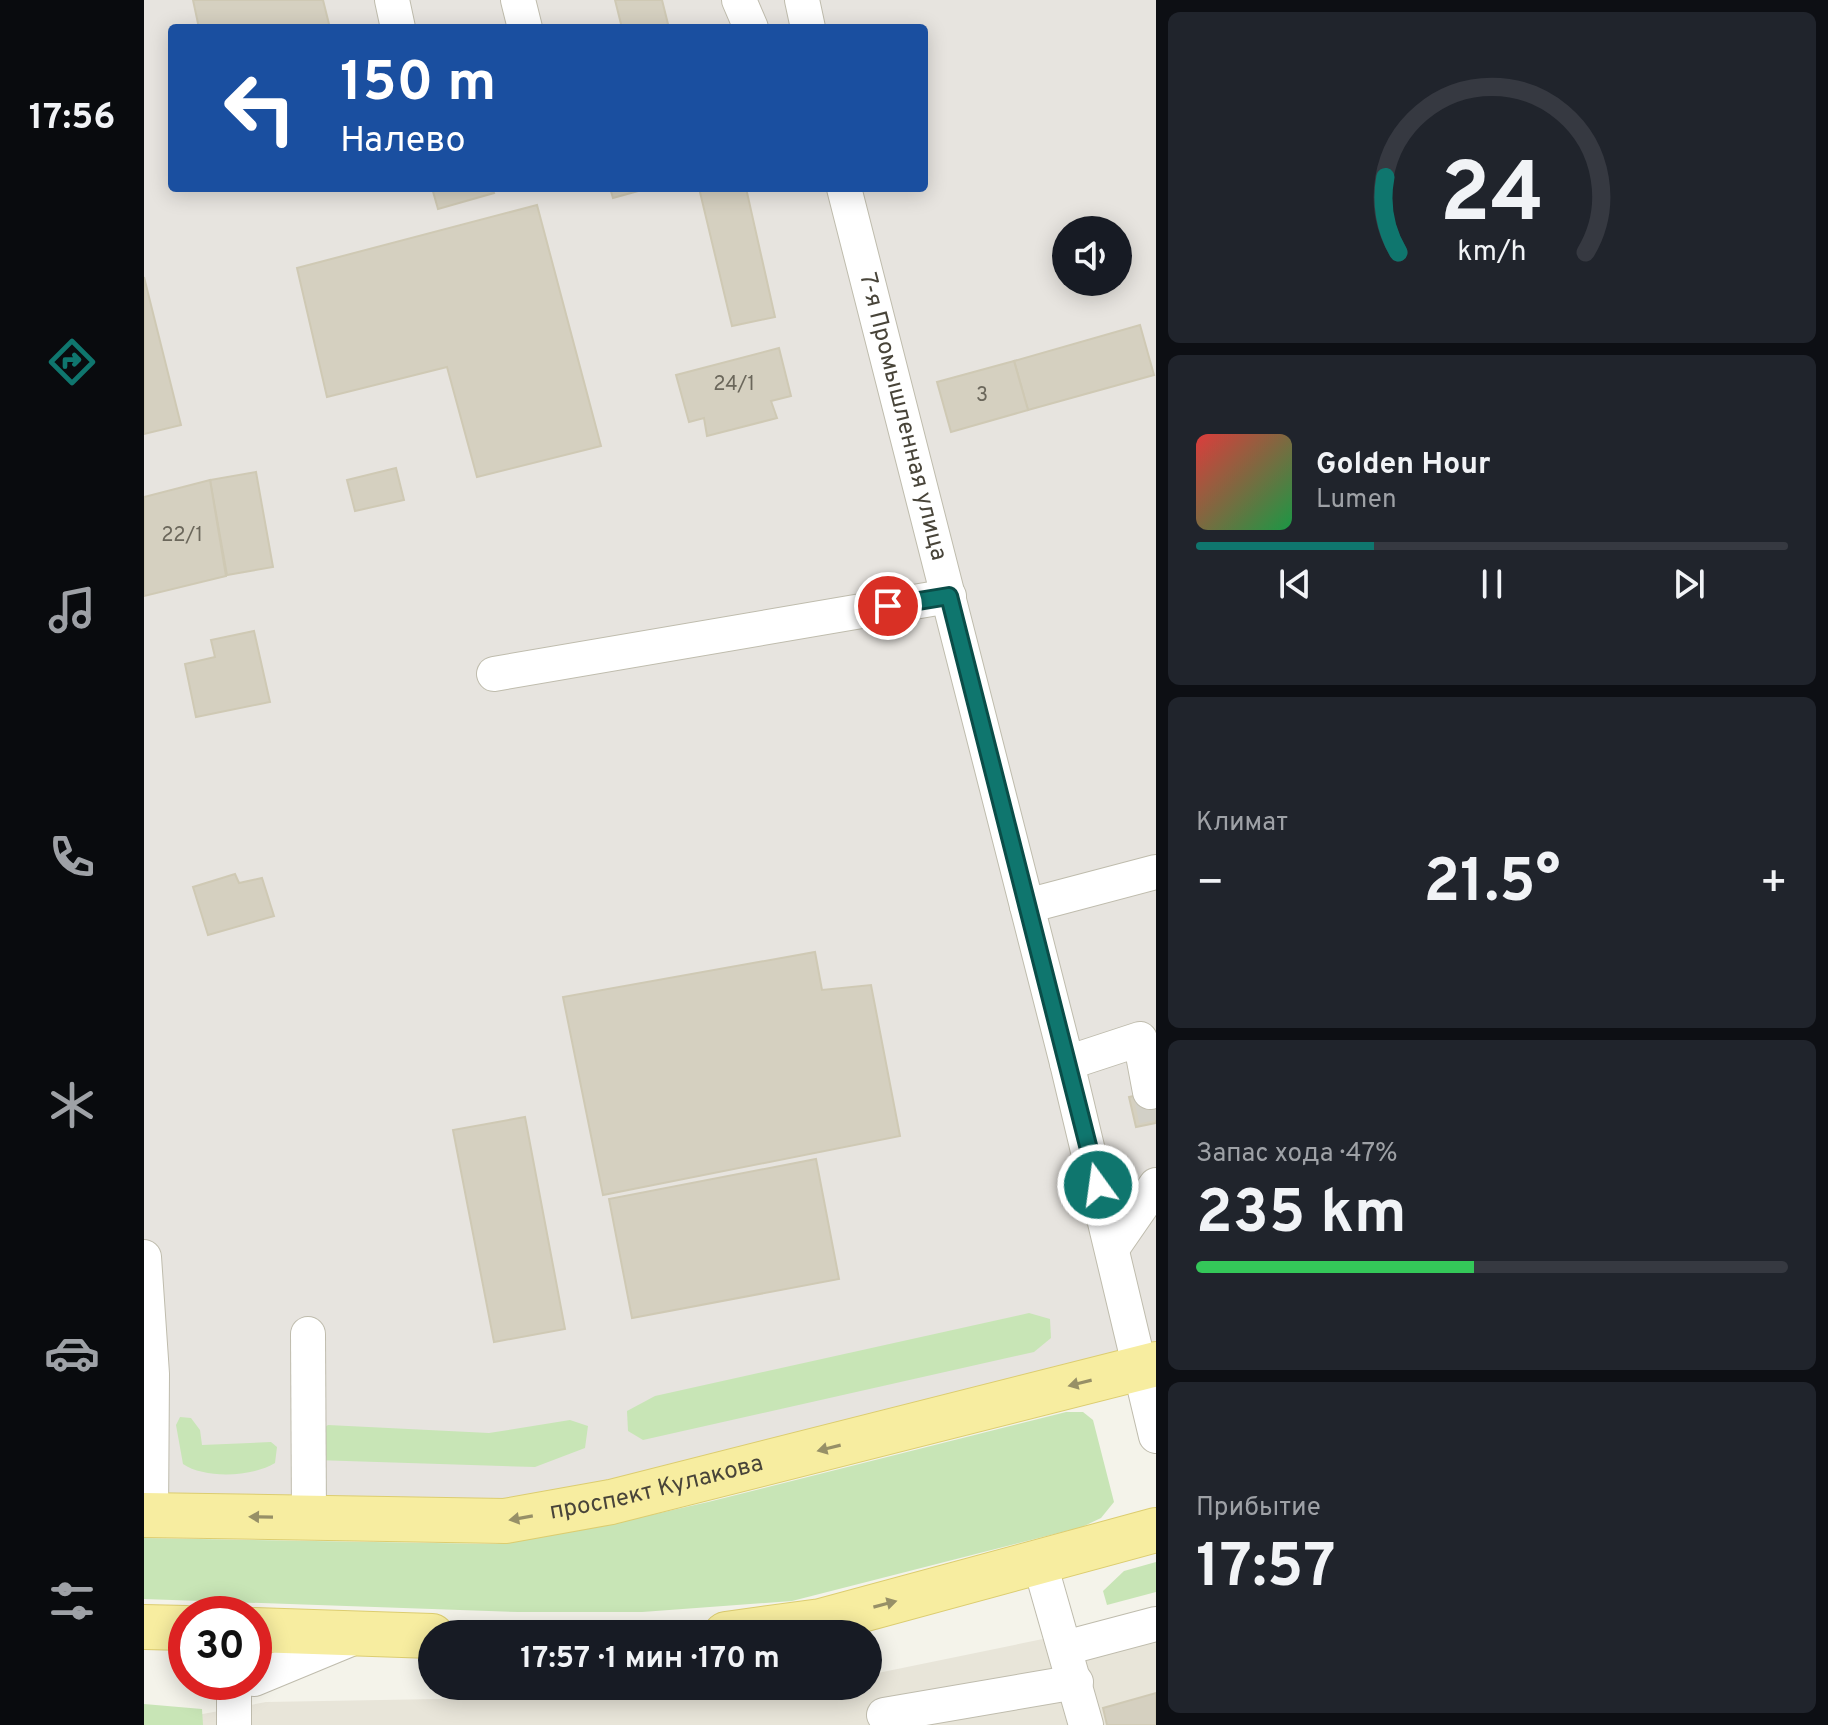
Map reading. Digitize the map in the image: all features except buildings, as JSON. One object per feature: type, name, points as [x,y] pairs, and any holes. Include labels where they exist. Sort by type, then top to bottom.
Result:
[{"type":"main road","name":"проспект Кулакова","points":[[148,1515],[505,1521],[611,1502],[1147,1366]]},
{"type":"main road","points":[[825,1620],[1156,1530]]},
{"type":"main road","points":[[144,1627],[168,1628]]},
{"type":"main road","points":[[272,1631],[418,1636]]},
{"type":"street","points":[[392,0],[397,24]]},
{"type":"street","points":[[518,0],[524,24]]},
{"type":"street","points":[[739,0],[749,24]]},
{"type":"street","points":[[802,0],[807,24]]},
{"type":"street","name":"7-я Промышленная улица","points":[[846,192],[1113,1247],[1147,1366],[1156,1436]]},
{"type":"street","points":[[494,674],[949,596]]},
{"type":"street","points":[[1027,906],[1156,872]]},
{"type":"street","points":[[1067,1063],[1140,1039],[1150,1092]]},
{"type":"street","points":[[1113,1247],[1156,1185]]},
{"type":"street","points":[[144,1257],[148,1515]]},
{"type":"street","points":[[308,1334],[309,1518]]},
{"type":"street","points":[[1040,1564],[1086,1725]]},
{"type":"street","points":[[1065,1648],[1156,1624]]},
{"type":"street","points":[[272,1670],[363,1634]]},
{"type":"street","points":[[884,1715],[1076,1682]]},
{"type":"street","points":[[234,1725],[239,1700]]},
{"type":"shaded area","points":[[144,0],[1156,0],[1156,1350],[506,1509],[144,1500]]},
{"type":"shaded area","points":[[1156,1609],[1156,1725],[144,1725],[266,1702],[882,1700],[882,1672],[1082,1631]]},
{"type":"green space","points":[[1029,1313],[1050,1319],[1051,1338],[1034,1352],[643,1440],[628,1431],[627,1411],[655,1396]]},
{"type":"green space","points":[[1066,1412],[1083,1412],[1093,1420],[1114,1502],[1101,1518],[1082,1527],[792,1601],[642,1612],[518,1612],[272,1603],[272,1596],[168,1596],[168,1600],[144,1599],[144,1538],[496,1544],[607,1525]]},
{"type":"green space","points":[[180,1417],[191,1418],[200,1430],[202,1445],[271,1442],[277,1447],[275,1463],[254,1471],[229,1474],[192,1469],[183,1464],[176,1425]]},
{"type":"green space","points":[[570,1420],[588,1426],[585,1448],[535,1467],[315,1460],[313,1435],[328,1425],[489,1433]]},
{"type":"green space","points":[[1156,1562],[1156,1592],[1107,1605],[1103,1591],[1124,1571]]},
{"type":"green space","points":[[144,1704],[202,1709],[203,1725],[144,1725]]},
{"type":"tunnel","points":[[1150,1092],[1156,1120]]},
{"type":"route","points":[[888,606],[949,596],[1098,1185]]}]
